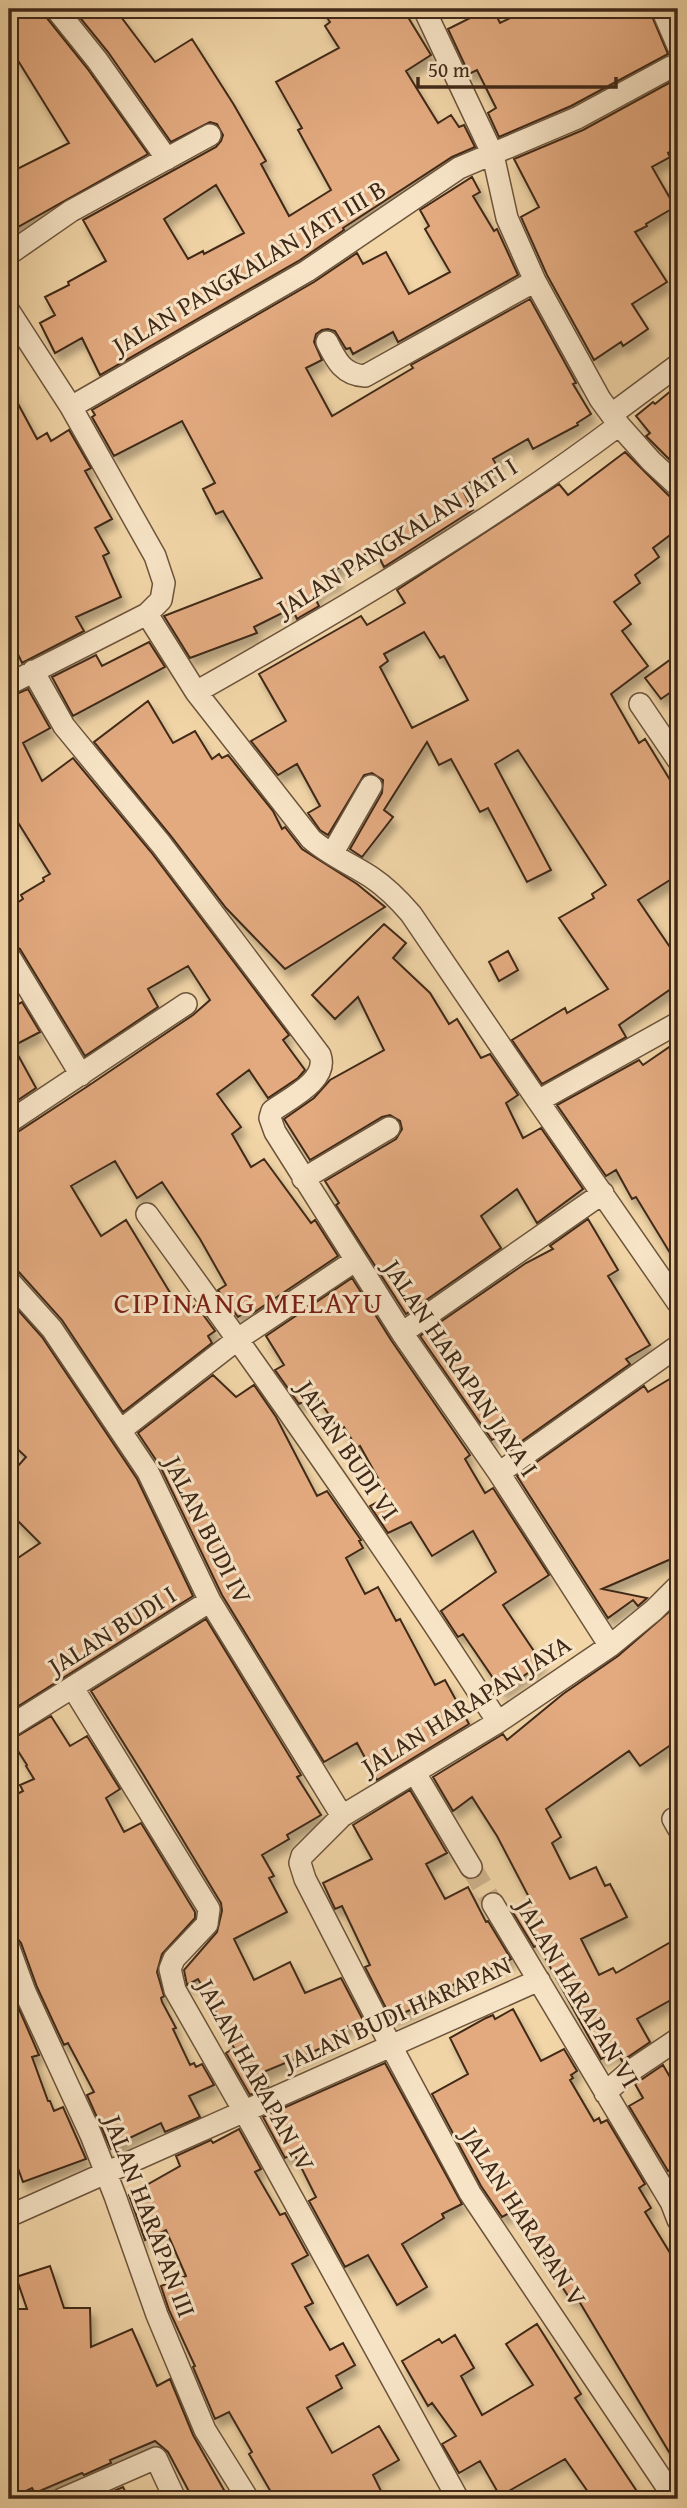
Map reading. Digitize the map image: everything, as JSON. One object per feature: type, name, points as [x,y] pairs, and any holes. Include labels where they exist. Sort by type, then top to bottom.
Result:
[{"type":"street","points":[[56,9],[97,60],[167,159]]},
{"type":"street","points":[[424,9],[493,155],[507,218],[535,281],[600,399],[651,461],[678,486]]},
{"type":"street","points":[[662,9],[678,46]]},
{"type":"street","name":"JALAN PANGKALAN JATI III B","points":[[71,407],[307,271],[459,169],[578,118],[671,67]]},
{"type":"street","points":[[9,254],[71,211],[211,135]]},
{"type":"street","points":[[327,342],[344,369],[354,376],[365,376],[535,281]]},
{"type":"street","points":[[9,684],[147,614],[161,600],[164,583],[155,556],[71,407],[12,321]]},
{"type":"street","name":"JALAN PANGKALAN JATI I","points":[[196,692],[466,531],[615,420],[678,365]]},
{"type":"street","points":[[147,614],[196,692],[311,839],[373,878],[393,894],[411,914],[625,1229],[676,1296]]},
{"type":"street","name":"JALAN HARAPAN JAYA I","points":[[33,671],[65,726],[161,844],[320,1055],[323,1064],[320,1074],[272,1111],[270,1118],[275,1132],[402,1333],[499,1474],[610,1646]]},
{"type":"street","points":[[640,704],[678,760]]},
{"type":"street","points":[[332,854],[371,786]]},
{"type":"street","points":[[9,956],[80,1075]]},
{"type":"street","points":[[9,1122],[186,1004]]},
{"type":"street","points":[[538,1101],[678,1024]]},
{"type":"street","points":[[303,1179],[389,1128]]},
{"type":"street","points":[[402,1333],[603,1193]]},
{"type":"street","name":"JALAN BUDI VI","points":[[147,1214],[238,1339],[451,1649],[498,1722]]},
{"type":"street","points":[[121,1430],[238,1339],[356,1260]]},
{"type":"street","name":"JALAN BUDI IV","points":[[9,1281],[52,1329],[148,1472],[210,1601],[342,1816]]},
{"type":"street","points":[[499,1474],[678,1346]]},
{"type":"street","name":"JALAN HARAPAN JAYA","points":[[305,1879],[300,1863],[302,1856],[342,1816],[498,1722],[610,1646],[654,1610],[678,1586]]},
{"type":"street","name":"JALAN BUDI I","points":[[9,1727],[210,1601]]},
{"type":"street","name":"JALAN HARAPAN IV","points":[[73,1688],[209,1909],[207,1924],[174,1959],[170,1969],[175,1990],[458,2499]]},
{"type":"street","points":[[415,1773],[471,1867]]},
{"type":"street","name":"JALAN HARAPAN V","points":[[305,1879],[470,2193],[675,2499]]},
{"type":"street","name":"JALAN HARAPAN VI","points":[[493,1904],[605,2093],[676,2206]]},
{"type":"street","name":"JALAN HARAPAN III","points":[[9,1948],[24,1992],[91,2135],[157,2315],[205,2430],[248,2499]]},
{"type":"street","name":"JALAN BUDI HARAPAN","points":[[9,2216],[539,1980]]},
{"type":"street","points":[[605,2093],[629,2072],[678,2039]]},
{"type":"street","points":[[62,2499],[156,2458],[175,2499]]},
{"type":"building","points":[[9,9],[43,9],[46,17],[87,68],[148,154],[9,232],[9,173],[69,143],[9,46]]},
{"type":"building","points":[[73,9],[115,9],[155,62],[192,39],[266,161],[261,164],[289,216],[331,190],[298,130],[302,128],[276,82],[339,48],[325,26],[330,22],[321,9],[403,9],[431,55],[406,71],[438,123],[451,115],[459,127],[464,125],[475,147],[452,157],[343,228],[344,230],[300,260],[100,375],[82,338],[55,353],[40,323],[55,315],[45,297],[106,261],[83,220],[216,147],[223,135],[217,124],[210,122],[171,142],[108,52]],"holes":[[[216,185],[244,233],[204,254],[203,251],[188,259],[164,219]]]},
{"type":"building","points":[[493,9],[500,23],[529,9],[649,9],[668,54],[571,106],[499,137],[488,113],[496,108],[477,70],[469,74],[448,29]]},
{"type":"building","points":[[678,78],[678,147],[668,153],[670,157],[652,167],[675,207],[635,232],[667,282],[632,304],[648,329],[623,346],[621,342],[594,360],[547,275],[521,217],[539,207],[514,159],[583,130]]},
{"type":"building","points":[[472,177],[480,192],[473,196],[494,231],[497,229],[518,275],[398,342],[393,332],[353,354],[350,348],[346,349],[335,331],[322,330],[316,334],[314,342],[322,360],[306,368],[332,416],[413,368],[411,365],[530,299],[591,414],[577,423],[578,425],[533,449],[528,439],[493,459],[498,468],[461,487],[473,510],[384,567],[375,549],[333,571],[338,581],[319,590],[314,596],[319,606],[297,619],[292,608],[254,627],[257,633],[190,658],[164,616],[262,578],[223,511],[216,514],[203,489],[215,483],[182,421],[114,456],[92,417],[95,415],[92,410],[314,282],[357,253],[363,264],[386,252],[409,294],[450,272],[425,229],[429,226],[420,210]]},
{"type":"building","points":[[678,385],[678,468],[646,436],[650,433],[636,416]]},
{"type":"building","points":[[9,387],[37,439],[47,433],[51,441],[69,430],[91,468],[85,471],[112,519],[95,528],[109,553],[103,556],[121,597],[76,617],[84,631],[22,663],[9,635]]},
{"type":"building","points":[[625,452],[669,496],[678,499],[678,529],[653,548],[659,557],[635,575],[640,583],[614,602],[631,624],[622,631],[648,666],[611,694],[639,743],[645,739],[678,793],[678,875],[638,900],[678,959],[678,984],[619,1025],[626,1037],[542,1084],[512,1040],[565,1008],[567,1013],[608,989],[559,918],[594,898],[592,894],[606,885],[518,750],[495,764],[551,870],[527,882],[488,808],[480,812],[451,759],[439,765],[427,742],[384,810],[393,817],[362,857],[350,849],[382,793],[383,780],[372,773],[364,775],[328,835],[320,830],[308,813],[320,806],[297,764],[278,775],[251,741],[286,721],[259,674],[361,616],[367,625],[405,603],[397,590],[559,484],[568,495]],"holes":[[[424,632],[440,658],[444,656],[468,700],[412,728],[380,667],[388,661],[384,654]]]},
{"type":"building","points":[[149,642],[165,667],[73,716],[52,677],[96,655],[102,666]]},
{"type":"building","points":[[678,654],[678,687],[661,699],[645,678]]},
{"type":"building","points":[[28,689],[50,728],[23,743],[42,781],[73,758],[151,852],[289,1035],[283,1040],[305,1070],[298,1078],[268,1098],[249,1070],[217,1094],[241,1127],[232,1134],[251,1167],[264,1159],[311,1223],[315,1220],[338,1256],[253,1313],[250,1309],[238,1317],[218,1290],[226,1285],[200,1239],[162,1182],[137,1198],[115,1161],[71,1186],[101,1236],[126,1220],[180,1309],[183,1307],[185,1312],[196,1305],[215,1331],[208,1336],[212,1343],[123,1412],[62,1320],[19,1272],[9,1268],[9,1135],[88,1086],[193,1015],[210,1000],[188,966],[148,989],[158,1007],[85,1056],[20,949],[9,943],[9,908],[23,899],[21,895],[44,881],[43,878],[50,874],[9,808],[9,697]]},
{"type":"building","points":[[148,701],[173,743],[195,731],[212,759],[219,754],[222,758],[228,755],[273,811],[282,829],[285,827],[302,849],[357,884],[385,907],[285,969],[226,908],[94,742]]},
{"type":"building","points":[[384,924],[406,943],[393,958],[430,993],[449,1024],[457,1019],[481,1058],[490,1054],[518,1095],[506,1103],[523,1138],[541,1128],[583,1189],[537,1223],[517,1189],[481,1216],[501,1248],[406,1314],[336,1205],[339,1203],[325,1181],[396,1139],[402,1129],[400,1121],[390,1115],[382,1117],[310,1160],[284,1119],[314,1098],[330,1080],[384,1050],[358,997],[335,1019],[312,995]]},
{"type":"building","points":[[508,951],[518,970],[499,981],[489,962]]},
{"type":"building","points":[[22,1002],[40,1032],[13,1046],[36,1088],[9,1106],[9,1009]]},
{"type":"building","points":[[678,1041],[678,1266],[636,1197],[632,1199],[616,1170],[606,1176],[557,1105],[639,1060],[643,1065]]},
{"type":"building","points":[[588,1219],[618,1270],[608,1276],[650,1345],[626,1359],[630,1364],[519,1443],[510,1429],[492,1440],[420,1336],[526,1263],[553,1249],[550,1246]]},
{"type":"building","points":[[352,1278],[470,1455],[465,1459],[485,1493],[493,1488],[549,1575],[503,1605],[542,1663],[502,1691],[463,1634],[458,1637],[441,1611],[496,1572],[473,1531],[432,1556],[411,1522],[388,1533],[370,1506],[388,1496],[360,1446],[357,1448],[344,1427],[339,1430],[316,1395],[299,1404],[275,1370],[284,1365],[266,1336]]},
{"type":"building","points":[[9,1300],[42,1337],[137,1479],[193,1596],[9,1712],[9,1564],[40,1543],[9,1512],[9,1476],[26,1457],[9,1441]]},
{"type":"building","points":[[678,1374],[678,1556],[602,1589],[647,1598],[638,1606],[633,1600],[608,1618],[517,1476],[644,1386],[648,1392]]},
{"type":"building","points":[[213,1375],[236,1397],[254,1385],[276,1417],[317,1496],[327,1491],[361,1540],[359,1541],[363,1548],[346,1558],[365,1594],[378,1587],[396,1621],[400,1619],[435,1685],[445,1680],[469,1724],[377,1780],[357,1743],[324,1762],[222,1595],[160,1466],[138,1433]]},
{"type":"building","points":[[678,1604],[678,1740],[640,1766],[629,1751],[546,1809],[561,1837],[552,1843],[570,1879],[596,1867],[605,1886],[610,1884],[627,1917],[581,1939],[599,1975],[613,1968],[616,1973],[678,1938],[678,1996],[637,2019],[650,2042],[622,2061],[616,2050],[601,2059],[538,1945],[534,1947],[512,1911],[531,1901],[497,1836],[472,1797],[453,1811],[433,1777],[503,1734],[507,1740],[563,1694],[618,1656]]},
{"type":"building","points":[[206,1619],[301,1775],[297,1777],[321,1815],[287,1835],[289,1839],[262,1855],[274,1876],[269,1878],[287,1912],[234,1939],[254,1980],[290,1962],[305,1993],[341,1978],[363,2020],[335,2032],[336,2042],[261,2073],[268,2086],[250,2095],[226,2053],[234,2048],[208,1996],[198,1979],[187,1985],[184,1970],[217,1932],[221,1903],[91,1691]]},
{"type":"building","points":[[51,1716],[70,1746],[87,1736],[120,1789],[106,1798],[124,1832],[141,1823],[195,1912],[195,1918],[162,1954],[157,1972],[164,1996],[161,1998],[162,2002],[176,2028],[173,2029],[190,2065],[194,2063],[196,2067],[202,2064],[214,2085],[189,2096],[200,2117],[165,2132],[161,2123],[111,2149],[87,2095],[94,2092],[68,2043],[64,2045],[37,1987],[21,1943],[9,1935],[9,1798],[23,1791],[20,1785],[34,1779],[11,1740]]},
{"type":"building","points":[[410,1790],[447,1853],[426,1864],[445,1899],[468,1887],[486,1922],[488,1921],[511,1959],[482,1974],[481,1971],[423,2000],[425,2004],[391,2018],[365,1967],[370,1965],[342,1906],[335,1909],[323,1883],[372,1859],[353,1825]]},
{"type":"building","points":[[9,1986],[39,2055],[32,2057],[48,2101],[54,2111],[63,2107],[86,2159],[23,2182],[9,2144]]},
{"type":"building","points":[[513,2009],[541,2061],[564,2049],[577,2071],[571,2075],[573,2078],[570,2080],[594,2121],[599,2118],[601,2123],[607,2120],[645,2184],[639,2188],[651,2208],[645,2212],[678,2266],[678,2467],[576,2296],[570,2299],[513,2211],[502,2217],[481,2186],[432,2094],[468,2074],[450,2038],[486,2018],[493,2015],[495,2019]]},
{"type":"building","points":[[385,2063],[462,2204],[442,2214],[444,2218],[402,2244],[427,2287],[397,2305],[368,2255],[345,2267],[309,2201],[316,2197],[294,2153],[285,2158],[263,2117]]},
{"type":"building","points":[[663,2065],[678,2091],[678,2165],[668,2171],[629,2106],[643,2098],[635,2084]]},
{"type":"building","points":[[239,2129],[261,2169],[255,2172],[280,2215],[285,2213],[308,2255],[292,2264],[313,2303],[305,2307],[330,2350],[343,2343],[355,2365],[336,2376],[342,2388],[307,2408],[332,2453],[379,2426],[399,2460],[373,2475],[385,2499],[275,2499],[229,2412],[215,2419],[193,2367],[195,2366],[169,2310],[161,2286],[186,2276],[166,2230],[145,2240],[129,2195],[180,2166],[176,2156],[211,2140],[213,2143]]},
{"type":"building","points":[[50,2266],[64,2308],[90,2308],[91,2347],[132,2329],[157,2386],[170,2379],[193,2435],[229,2499],[193,2499],[168,2452],[155,2441],[110,2460],[111,2463],[84,2475],[82,2473],[35,2493],[32,2488],[9,2499],[9,2309],[27,2309],[16,2277]]},
{"type":"building","points":[[537,2324],[581,2394],[575,2398],[642,2499],[593,2499],[565,2459],[500,2496],[480,2461],[459,2473],[442,2444],[456,2436],[432,2403],[428,2406],[402,2361],[439,2339],[442,2343],[455,2335],[474,2368],[461,2376],[482,2415],[533,2385],[506,2344]]},
{"type":"building","points":[[123,2487],[129,2499],[95,2499]]},
{"type":"tunnel","points":[[471,1867],[493,1904]]},
{"type":"district","name":"CIPINANG MELAYU","points":[[249,1303]]}]
